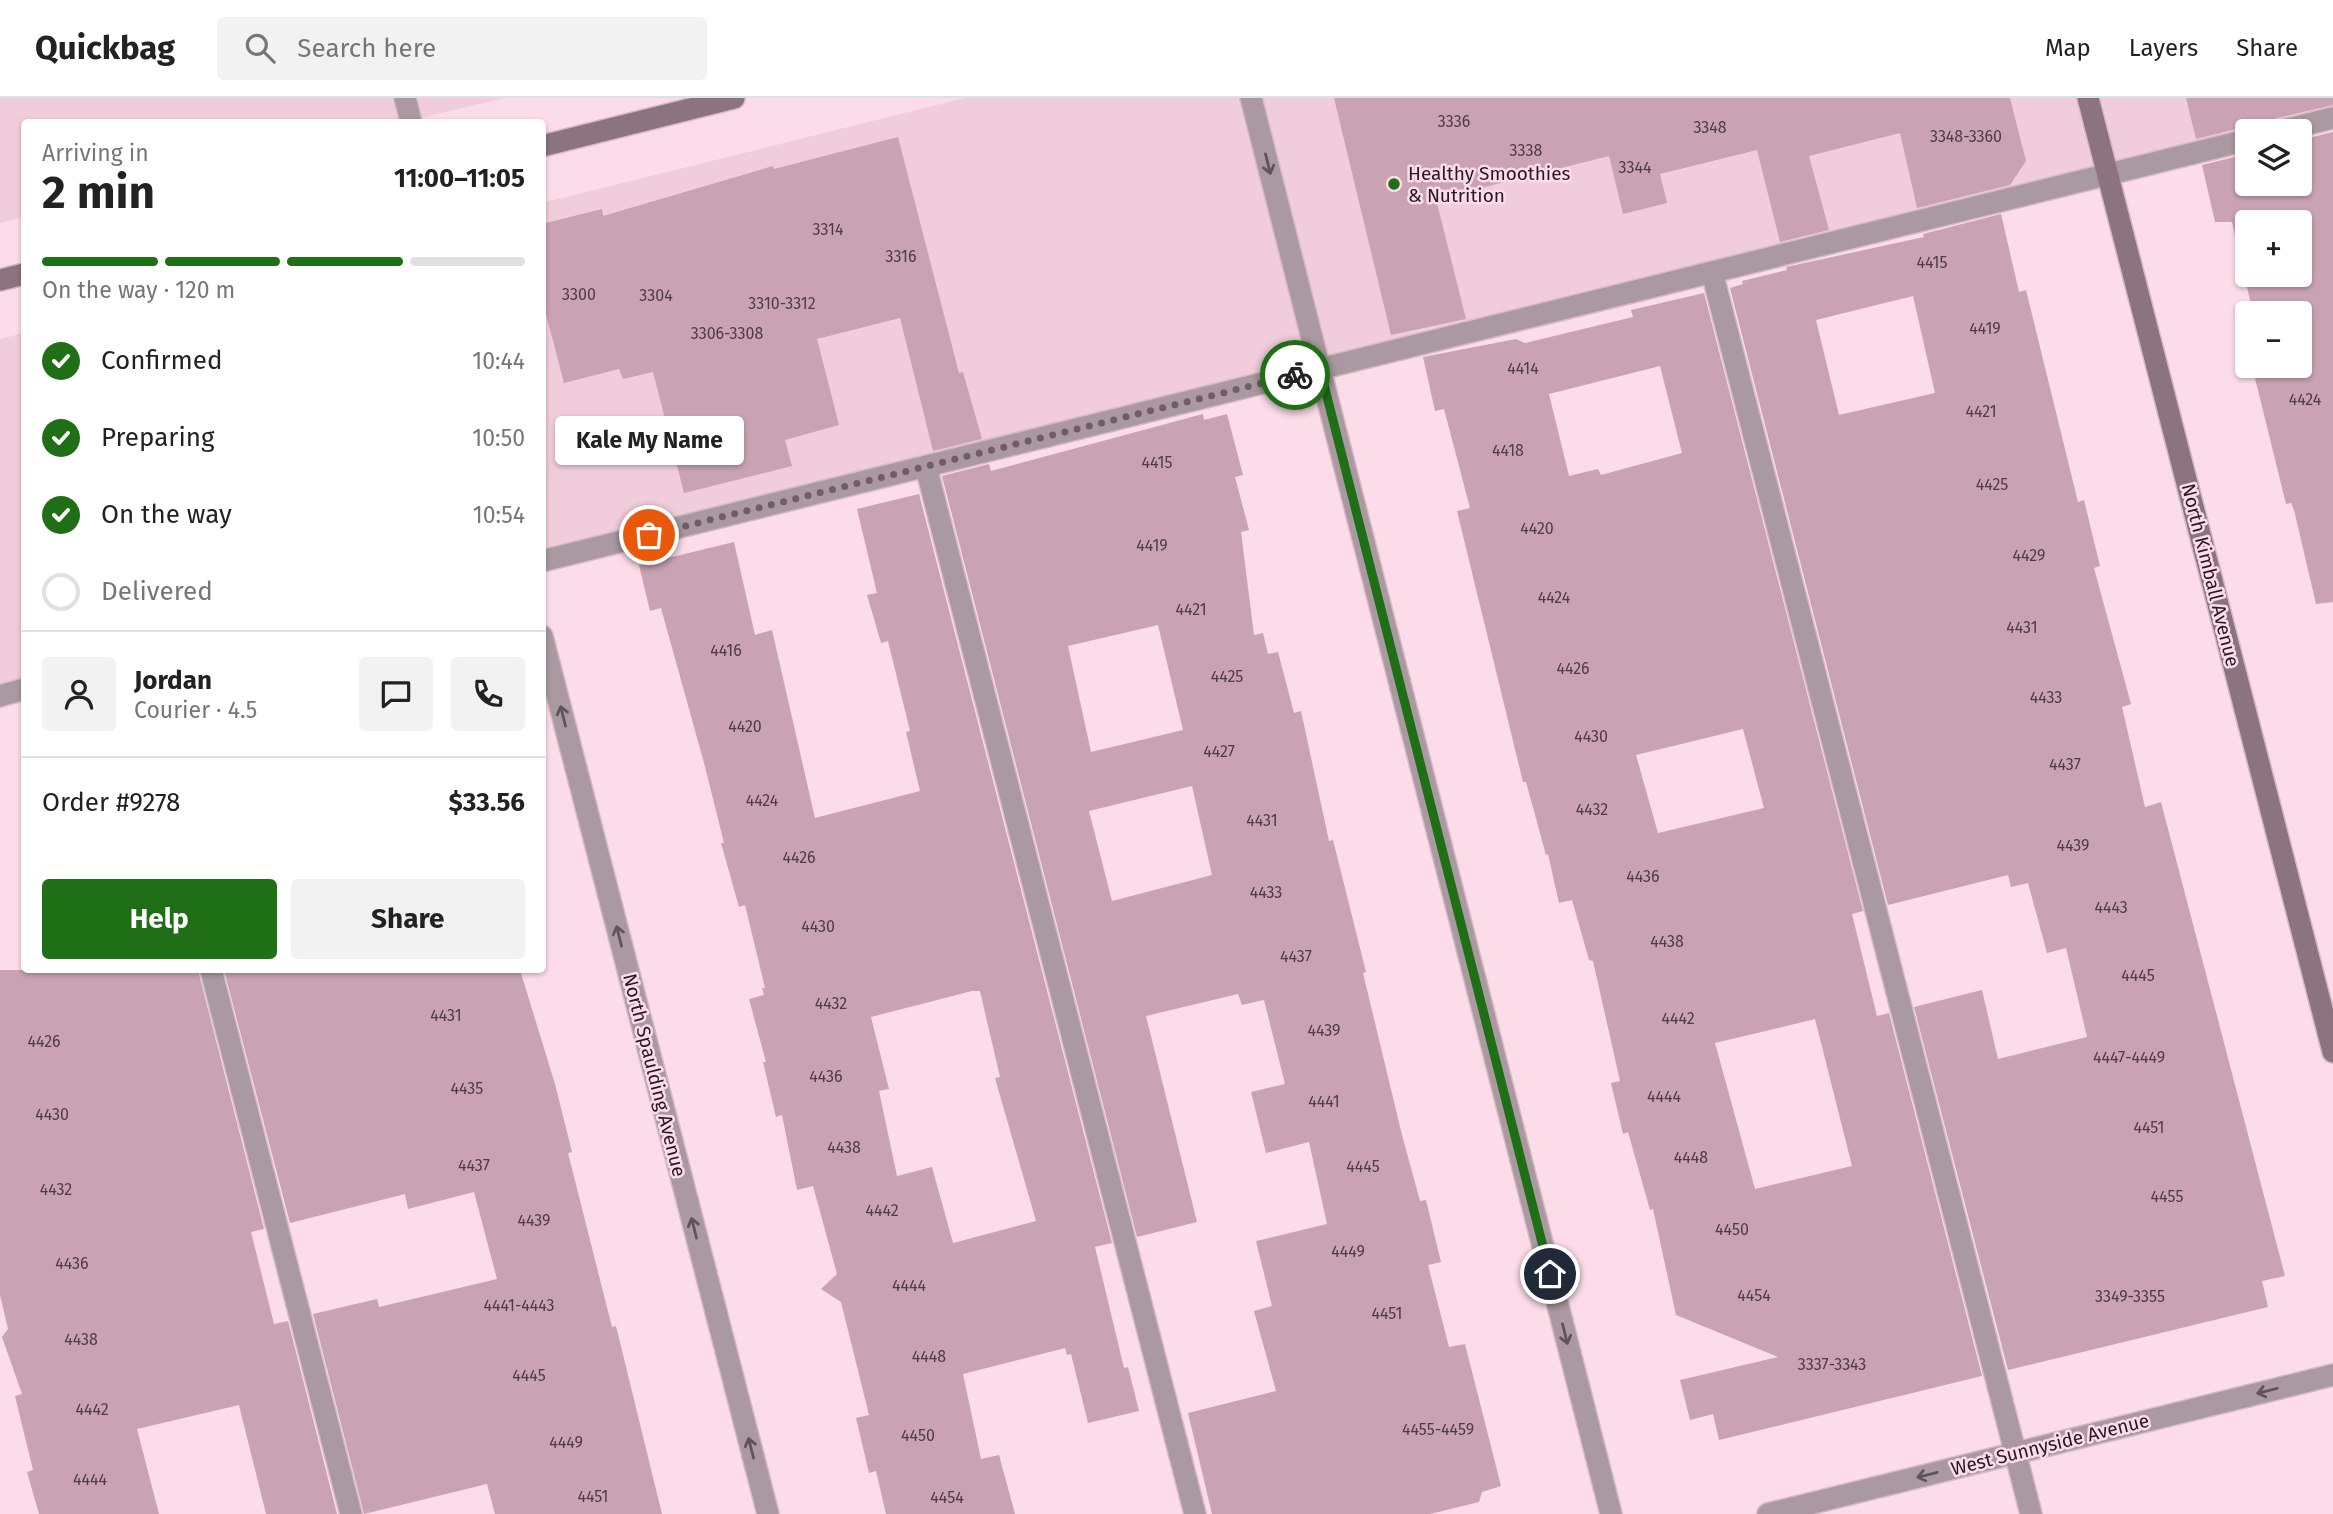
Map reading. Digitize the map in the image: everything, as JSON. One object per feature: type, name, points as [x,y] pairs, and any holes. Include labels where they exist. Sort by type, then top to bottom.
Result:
[{"type":"street","points":[[405,98],[410,119]]},
{"type":"street","points":[[546,145],[734,98]]},
{"type":"street","points":[[1251,98],[1611,1514]]},
{"type":"street","name":"North Kimball Avenue","points":[[2088,98],[2333,1052]]},
{"type":"street","points":[[2312,123],[2333,118]]},
{"type":"street","points":[[546,560],[2235,142]]},
{"type":"street","points":[[1712,272],[2031,1514]]},
{"type":"street","points":[[0,280],[21,275]]},
{"type":"street","points":[[926,467],[1195,1514]]},
{"type":"street","name":"North Spaulding Avenue","points":[[546,652],[768,1514]]},
{"type":"street","points":[[0,695],[21,691]]},
{"type":"street","points":[[212,973],[351,1514]]},
{"type":"street","name":"West Sunnyside Avenue","points":[[1768,1514],[2333,1375]]},
{"type":"shaded area","points":[[0,98],[504,98],[417,119],[21,119],[21,218],[0,223]]},
{"type":"shaded area","points":[[965,98],[2333,98],[2333,126],[2312,129],[2312,119],[2235,119],[2235,134],[546,564],[546,202]]},
{"type":"shaded area","points":[[21,334],[21,693],[0,698],[0,339]]},
{"type":"building","points":[[1334,98],[2010,98],[2026,161],[2010,185],[1917,208],[1900,133],[1809,156],[1829,230],[1780,242],[1757,150],[1660,174],[1667,203],[1623,214],[1609,156],[1436,199],[1466,319],[1391,335]]},
{"type":"building","points":[[2186,98],[2333,98],[2333,105],[2275,119],[2235,119],[2235,129],[2196,139]]},
{"type":"building","points":[[2333,132],[2333,602],[2316,604],[2294,510],[2291,503],[2286,504],[2255,378],[2312,378],[2312,301],[2250,301],[2247,287],[2312,287],[2312,210],[2235,210],[2235,235],[2232,222],[2215,222],[2202,165],[2235,157],[2235,196],[2312,196],[2312,137]]},
{"type":"building","points":[[898,137],[959,373],[963,372],[982,439],[933,451],[900,318],[817,339],[839,425],[785,440],[792,466],[684,493],[653,372],[623,379],[619,369],[564,383],[546,314],[546,223],[602,209],[603,216],[773,166],[774,169]]},
{"type":"building","points":[[2001,214],[2019,292],[2026,290],[2078,502],[2084,500],[2100,566],[2094,568],[2131,704],[2122,707],[2145,807],[2161,802],[2285,1276],[2262,1281],[2268,1307],[2008,1370],[1914,1007],[1982,990],[1998,1059],[2087,1037],[2066,948],[2047,953],[2028,883],[2011,887],[2008,875],[1888,905],[1730,288],[1743,284],[1742,281],[1787,270],[1786,267],[1924,237],[1923,234]],"holes":[[[1913,296],[1935,393],[1839,415],[1816,320]]]},
{"type":"building","points":[[1704,293],[1863,911],[1852,914],[1877,1016],[1889,1013],[1982,1376],[1719,1440],[1713,1414],[1690,1420],[1680,1380],[1778,1357],[1676,1315],[1653,1209],[1650,1210],[1628,1132],[1623,1134],[1611,1083],[1620,1081],[1593,961],[1589,960],[1572,900],[1559,903],[1548,854],[1546,855],[1526,782],[1523,782],[1457,511],[1470,508],[1444,409],[1435,411],[1423,357],[1516,339],[1525,343],[1633,317],[1631,310]],"holes":[[[1660,366],[1682,453],[1601,475],[1598,469],[1569,476],[1549,394]],[[1743,729],[1764,808],[1658,833],[1636,755]],[[1815,1019],[1852,1166],[1755,1189],[1715,1043]]]},
{"type":"building","points":[[1203,414],[1204,420],[1227,414],[1243,475],[1235,477],[1249,530],[1241,532],[1254,635],[1263,633],[1268,654],[1278,652],[1294,713],[1301,711],[1329,841],[1333,840],[1366,972],[1363,973],[1402,1135],[1420,1201],[1426,1200],[1441,1262],[1428,1265],[1449,1347],[1465,1344],[1501,1486],[1482,1492],[1479,1502],[1430,1514],[1212,1514],[1188,1413],[1276,1391],[1254,1311],[1272,1306],[1256,1241],[1327,1224],[1309,1142],[1266,1153],[1251,1092],[1285,1084],[1264,1000],[1242,1005],[1238,994],[1146,1016],[1197,1222],[1137,1237],[942,476],[989,464],[991,471]],"holes":[[[1158,625],[1183,730],[1091,752],[1068,646]],[[1192,786],[1212,875],[1112,901],[1089,811]]]},
{"type":"building","points":[[919,494],[1112,1243],[1095,1247],[1124,1368],[1128,1367],[1139,1411],[1088,1423],[1071,1354],[1067,1355],[1065,1348],[963,1374],[981,1459],[999,1455],[1015,1514],[886,1514],[876,1471],[869,1473],[856,1418],[869,1415],[841,1302],[821,1289],[837,1274],[813,1186],[797,1190],[782,1115],[776,1117],[763,1062],[766,1062],[749,999],[764,995],[762,988],[765,988],[745,905],[739,907],[721,843],[724,843],[704,763],[661,608],[650,611],[639,565],[734,542],[755,635],[772,630],[815,818],[920,791],[906,732],[910,731],[888,641],[881,643],[867,595],[877,593],[857,509]],"holes":[[[980,991],[1000,1077],[995,1078],[1036,1221],[953,1243],[932,1167],[897,1176],[879,1091],[889,1089],[871,1017]]]},
{"type":"building","points":[[0,970],[21,970],[21,973],[199,973],[264,1229],[251,1232],[274,1324],[288,1321],[337,1514],[266,1514],[239,1405],[137,1429],[159,1514],[39,1514],[27,1472],[33,1470],[15,1396],[22,1394],[2,1337],[8,1329],[0,1295]]},
{"type":"building","points":[[225,973],[521,973],[555,1084],[572,1152],[568,1153],[612,1327],[616,1326],[662,1514],[495,1514],[487,1484],[364,1514],[313,1314],[377,1299],[379,1307],[497,1279],[474,1192],[408,1209],[405,1194],[290,1223]]},
{"type":"way so far","points":[[649,535],[1295,375]]},
{"type":"place","name":"Healthy Smoothies & Nutrition","points":[[1394,184]]},
{"type":"place","name":"Kale My Name","points":[[649,535]]},
{"type":"route","points":[[1295,375],[1320,369],[1550,1274]]}]
